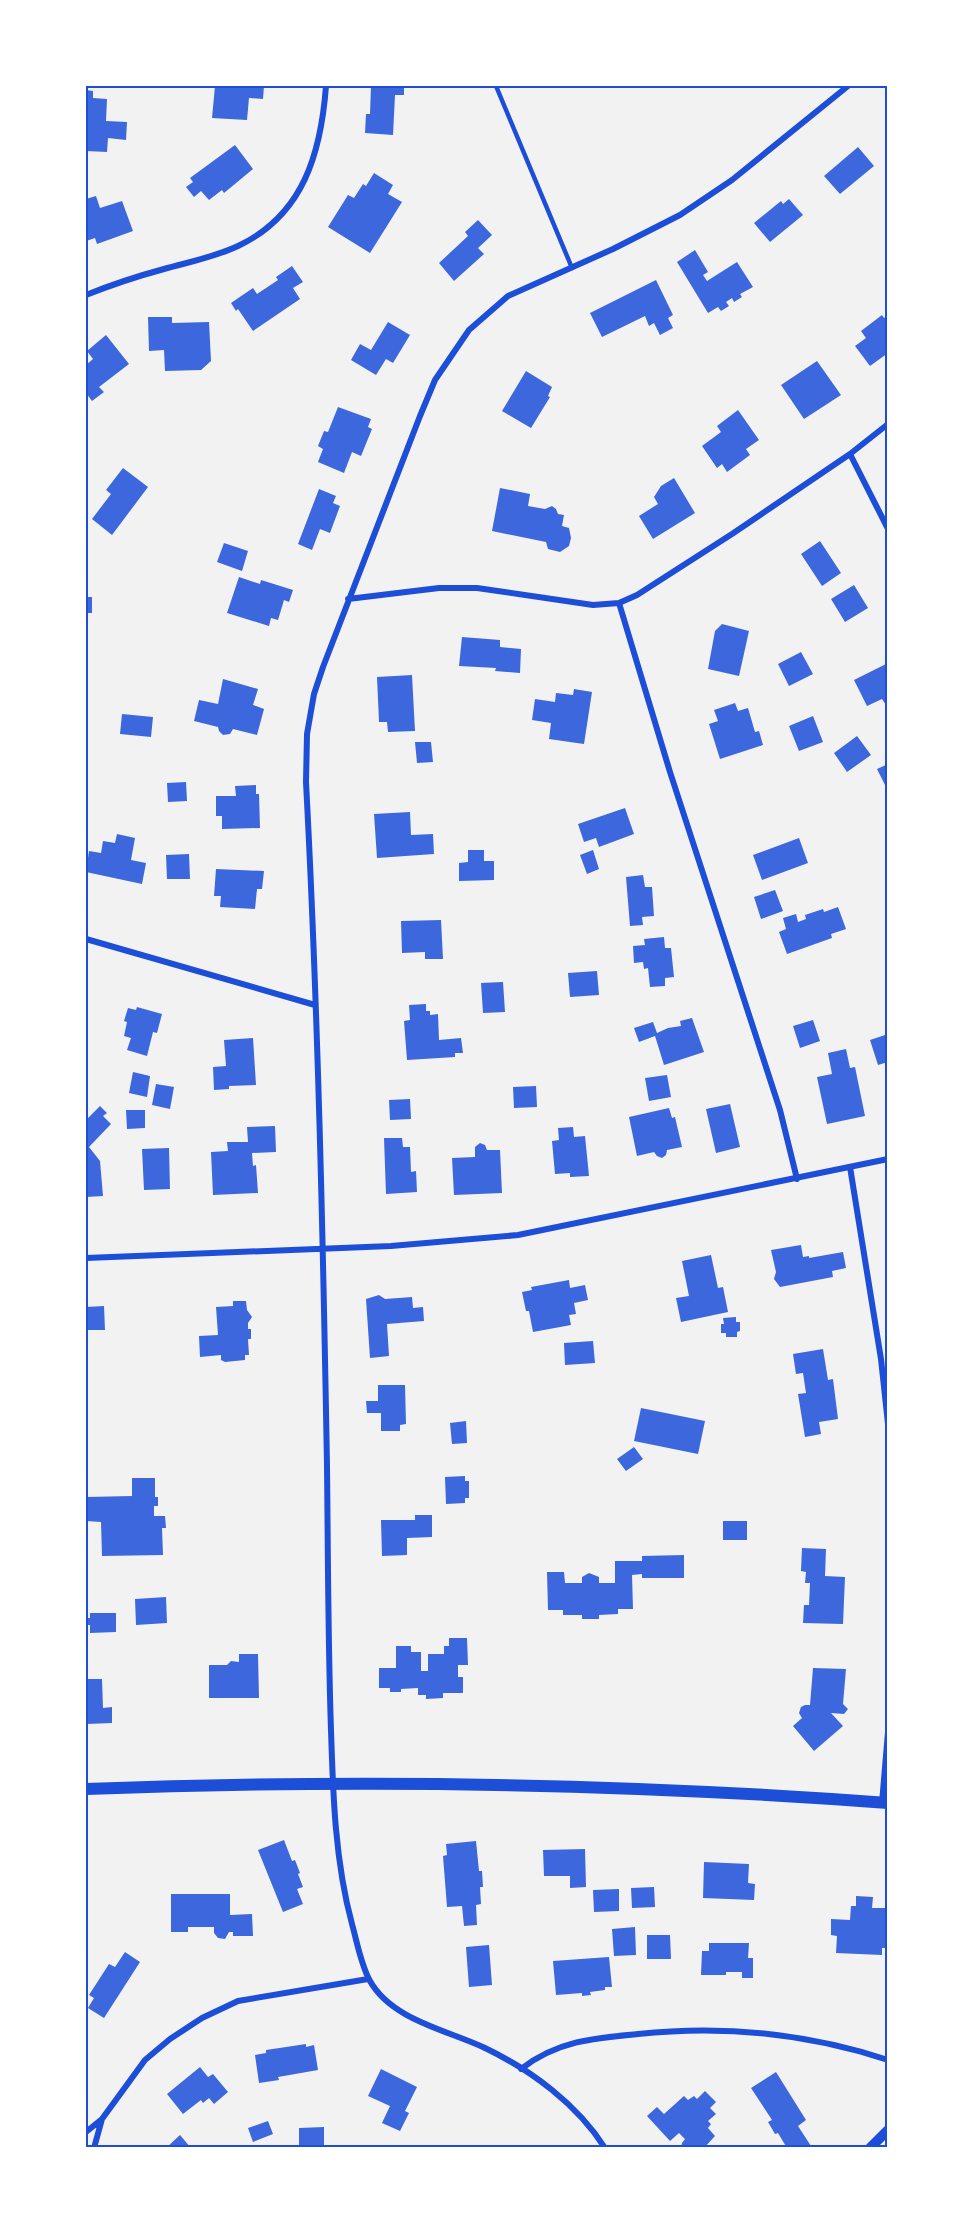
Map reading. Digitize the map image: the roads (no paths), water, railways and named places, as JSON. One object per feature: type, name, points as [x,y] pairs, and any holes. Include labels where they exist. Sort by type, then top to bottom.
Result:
[{"type":"main road","points":[[86,1789],[333,1785],[628,1787],[885,1803]]},
{"type":"street","points":[[86,295],[229,250],[258,235],[272,223],[294,198],[311,168],[321,133],[326,86]]},
{"type":"street","points":[[605,2148],[573,2109],[553,2090],[486,2049],[403,2012],[383,1998],[368,1979],[345,1899],[339,1861],[333,1785],[329,1684],[322,1249],[306,782],[307,734],[314,693],[408,444],[435,380],[469,330],[508,296],[648,233],[711,195],[848,86]]},
{"type":"street","points":[[348,599],[413,589],[477,588],[593,605],[619,603],[637,595],[732,534],[850,454],[888,424]]},
{"type":"street","points":[[850,454],[888,529]]},
{"type":"street","points":[[619,603],[670,772],[780,1110],[798,1179]]},
{"type":"street","points":[[86,939],[315,1005]]},
{"type":"street","points":[[86,1258],[322,1249],[518,1235],[888,1159]]},
{"type":"street","points":[[850,1167],[881,1359],[888,1424]]},
{"type":"street","points":[[885,1803],[888,1732]]},
{"type":"street","points":[[86,2132],[102,2119],[145,2060],[170,2039],[202,2018],[238,2001],[368,1979]]},
{"type":"street","points":[[521,2069],[537,2057],[577,2041],[661,2031],[763,2032],[815,2040],[888,2060]]},
{"type":"street","points":[[94,2148],[102,2119]]},
{"type":"street","points":[[870,2148],[888,2130]]},
{"type":"lane","points":[[496,86],[572,268]]}]
